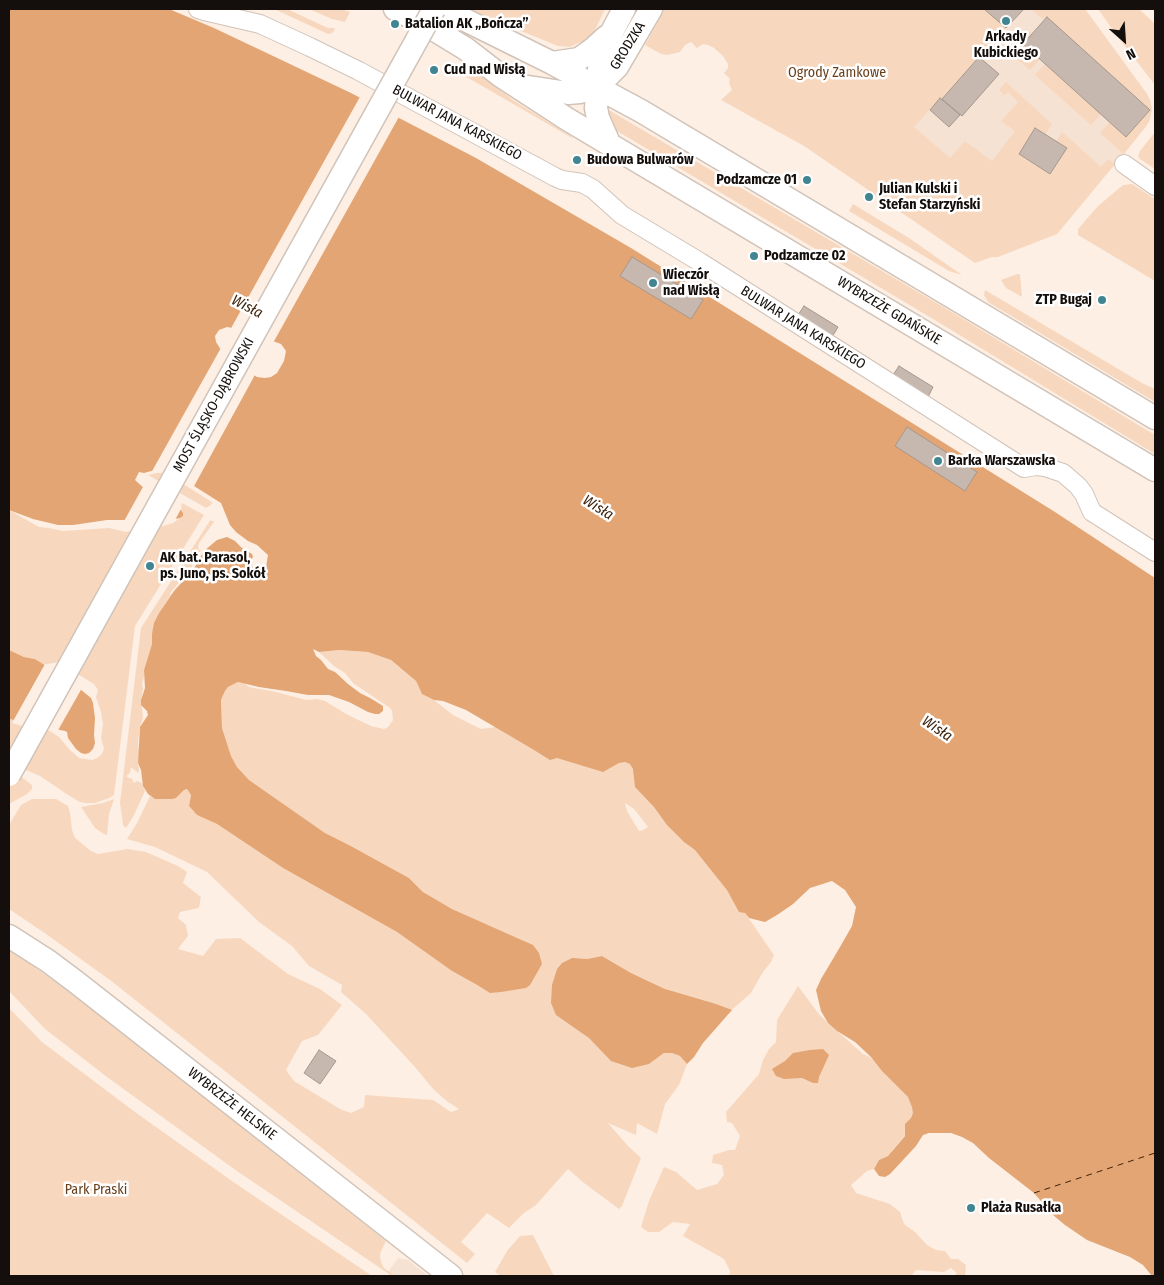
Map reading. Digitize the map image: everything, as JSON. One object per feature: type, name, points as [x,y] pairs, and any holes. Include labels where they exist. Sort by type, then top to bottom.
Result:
[{"type":"main road","name":"WYBRZEŻE GDAŃSKIE","points":[[395,9],[466,49],[567,119],[1155,470]]},
{"type":"main road","name":"MOST ŚLĄSKO-DĄBROWSKI","points":[[9,775],[434,9]]},
{"type":"main road","points":[[443,9],[626,102],[1155,418]]},
{"type":"main road","points":[[609,143],[598,118],[596,108],[600,58],[624,9]]},
{"type":"main road","name":"GRODZKA","points":[[597,87],[617,67],[651,9]]},
{"type":"main road","points":[[552,63],[570,61],[584,56],[614,28]]},
{"type":"main road","points":[[516,85],[568,93],[597,87]]},
{"type":"main road","name":"WYBRZEŻE HELSKIE","points":[[9,936],[76,982],[451,1276]]},
{"type":"street","name":"BULWAR JANA KARSKIEGO","points":[[198,9],[260,24],[359,70],[555,177],[582,183],[593,189],[622,215],[700,262],[1024,468],[1045,467],[1062,473],[1078,486],[1087,499],[1092,512],[1155,552]]},
{"type":"street","points":[[1124,164],[1155,186]]},
{"type":"shaded area","points":[[1024,9],[1085,9],[1147,94],[1152,109],[1146,127],[1057,234],[851,142],[984,52]]},
{"type":"shaded area","points":[[398,1258],[408,1260],[428,1276],[395,1276],[388,1272]]},
{"type":"green space","points":[[274,9],[287,9],[328,28],[335,28],[334,31],[328,34]]},
{"type":"green space","points":[[309,9],[341,9],[350,12],[345,22],[332,19]]},
{"type":"green space","points":[[467,9],[605,9],[594,32],[588,39],[570,47],[558,46]]},
{"type":"green space","name":"Ogrody Zamkowe","points":[[663,9],[1024,9],[914,127],[950,158],[965,141],[992,161],[1015,131],[1001,121],[1018,102],[1008,92],[1005,95],[999,90],[1006,82],[1052,124],[1045,135],[1035,129],[1019,155],[1050,174],[1066,148],[1056,142],[1062,132],[1101,167],[1108,159],[1115,164],[1057,234],[998,257],[992,257],[975,263],[804,146],[721,100],[732,90],[729,83],[730,79],[724,73],[728,68],[728,64],[723,56],[714,48],[703,44],[697,48],[691,42],[685,45],[680,52],[667,55],[661,54],[645,45]]},
{"type":"green space","points":[[1031,9],[1085,9],[1147,94],[1152,109],[1149,122],[1124,154],[1100,133],[1110,122],[1126,137],[1150,110],[1047,18],[1044,20]]},
{"type":"green space","points":[[1098,9],[1139,9],[1155,24],[1155,85],[1118,37]]},
{"type":"green space","points":[[1026,29],[1032,34],[1023,44],[1040,59],[1030,70],[1007,50]]},
{"type":"green space","points":[[463,62],[513,100],[572,138],[458,72]]},
{"type":"green space","points":[[1045,64],[1101,114],[1091,125],[1035,75]]},
{"type":"green space","points":[[602,106],[945,308],[1155,435],[1155,454],[617,131],[611,125]]},
{"type":"green space","points":[[1155,132],[1155,169],[1138,156]]},
{"type":"green space","points":[[1132,184],[1155,199],[1155,281],[1078,235],[1078,229],[1098,206],[1123,185]]},
{"type":"green space","points":[[853,204],[909,238],[962,275],[949,271],[849,211]]},
{"type":"green space","points":[[1020,274],[1022,297],[1006,288],[1001,280]]},
{"type":"green space","points":[[985,290],[1155,389],[1155,402],[988,302],[984,295]]},
{"type":"green space","points":[[161,472],[213,503],[206,508],[148,475]]},
{"type":"green space","points":[[182,503],[204,515],[135,626],[114,795],[95,803],[80,802],[40,776],[9,763],[9,719],[50,731],[59,737],[79,758],[92,760],[101,755],[104,749],[101,738],[103,724],[96,697],[98,690],[94,684],[58,662],[43,665],[35,659],[24,657],[9,650],[9,510],[39,527],[63,531],[109,528],[126,532],[156,528],[173,523],[183,516],[180,509]]},
{"type":"green space","points":[[211,519],[214,522],[199,543],[198,547],[201,550],[191,568],[171,592],[159,613],[152,634],[152,644],[142,684],[143,718],[138,742],[139,771],[138,773],[131,767],[130,773],[127,775],[134,783],[137,781],[142,783],[145,791],[126,828],[123,825],[120,803],[141,628]]},
{"type":"green space","points":[[339,650],[368,652],[391,660],[416,681],[422,694],[434,700],[453,715],[481,729],[496,727],[510,736],[626,749],[774,955],[751,993],[727,1014],[665,989],[631,973],[602,956],[587,959],[649,1064],[664,1053],[672,1053],[680,1056],[687,1064],[679,1085],[665,1104],[657,1134],[637,1123],[636,1135],[608,1123],[641,1158],[622,1206],[619,1209],[568,1169],[536,1205],[524,1213],[509,1228],[487,1213],[461,1242],[475,1254],[467,1263],[110,980],[9,909],[9,825],[21,805],[32,799],[56,799],[68,806],[75,838],[91,851],[98,854],[127,849],[146,852],[187,872],[183,883],[201,897],[199,908],[180,912],[178,918],[186,925],[188,936],[178,949],[203,956],[216,939],[240,938],[288,974],[320,989],[342,1005],[318,1035],[302,1041],[286,1070],[294,1081],[340,1109],[351,1113],[364,1107],[365,1095],[433,1100],[451,1112],[459,1109],[434,1090],[366,1014],[341,992],[342,985],[309,966],[292,946],[259,922],[207,872],[155,847],[127,839],[150,796],[155,799],[176,798],[187,789],[191,795],[189,806],[197,815],[217,824],[283,868],[397,932],[452,971],[489,992],[520,982],[524,941],[452,909],[423,892],[409,878],[325,833],[249,780],[237,767],[231,756],[222,728],[221,700],[228,687],[238,682],[244,683],[249,687],[306,700],[317,699],[325,701],[371,726],[384,729],[393,720],[390,708],[353,683],[345,673],[319,652]],"holes":[[[625,803],[634,809],[648,827],[643,830],[639,831],[627,811]]]},
{"type":"green space","points":[[9,771],[32,785],[32,789],[9,804]]},
{"type":"green space","points":[[114,799],[109,814],[107,835],[95,828],[81,807]]},
{"type":"green space","points":[[9,949],[82,1001],[386,1241],[381,1251],[381,1262],[384,1268],[395,1276],[392,1276],[234,1169],[107,1077],[45,1029],[9,991]]},
{"type":"green space","points":[[798,986],[828,1023],[863,1054],[870,1057],[912,1095],[917,1103],[905,1135],[888,1156],[879,1160],[874,1169],[867,1171],[851,1185],[856,1193],[890,1204],[900,1212],[904,1224],[915,1232],[927,1245],[936,1250],[945,1251],[951,1259],[958,1259],[966,1265],[965,1276],[954,1276],[957,1273],[951,1268],[944,1272],[916,1270],[909,1276],[729,1276],[730,1271],[724,1259],[683,1236],[690,1224],[673,1222],[659,1232],[648,1232],[641,1227],[649,1201],[664,1167],[676,1172],[697,1190],[717,1184],[724,1175],[722,1165],[712,1163],[713,1155],[735,1150],[740,1136],[732,1123],[727,1122],[726,1112],[759,1074],[763,1060],[769,1049],[776,1042],[777,1020]]},
{"type":"green space","name":"Park Praski","points":[[9,1008],[42,1042],[135,1112],[232,1181],[372,1276],[9,1276]]},
{"type":"green space","points":[[533,1235],[554,1276],[501,1276],[495,1272],[507,1251],[520,1236]]},
{"type":"water","name":"Wisła","points":[[9,9],[169,9],[214,28],[351,93],[476,158],[631,248],[1055,512],[1155,578],[1155,1276],[1152,1276],[1143,1265],[1130,1257],[1087,1240],[1065,1225],[1053,1215],[1034,1193],[973,1143],[951,1133],[929,1133],[923,1135],[916,1146],[890,1174],[885,1177],[879,1176],[874,1169],[879,1160],[888,1156],[905,1136],[905,1124],[911,1118],[913,1113],[912,1107],[908,1097],[871,1057],[855,1042],[828,1023],[821,1011],[816,990],[852,926],[856,907],[845,890],[832,881],[810,888],[793,904],[765,922],[749,918],[745,913],[739,912],[727,890],[695,850],[667,825],[654,807],[635,787],[633,769],[630,764],[625,762],[619,763],[603,772],[557,758],[550,760],[466,710],[443,701],[434,700],[422,694],[416,681],[391,660],[368,652],[339,650],[319,652],[313,649],[316,656],[328,669],[335,672],[360,693],[383,706],[383,711],[379,714],[368,712],[349,702],[329,695],[308,695],[238,682],[228,687],[225,691],[221,700],[222,728],[231,756],[237,767],[249,780],[325,833],[409,878],[423,892],[452,909],[533,945],[539,953],[542,964],[530,985],[526,988],[490,993],[452,971],[397,932],[283,868],[217,824],[197,815],[189,806],[191,795],[187,789],[176,798],[155,799],[148,794],[143,786],[138,763],[140,727],[148,715],[141,705],[145,688],[144,670],[152,644],[154,623],[174,591],[193,570],[204,551],[217,540],[227,537],[252,554],[252,566],[257,571],[266,567],[268,555],[257,545],[236,532],[230,525],[221,503],[166,470],[139,472],[135,480],[145,489],[180,509],[183,516],[180,518],[170,520],[107,520],[73,525],[58,525],[33,519],[9,510]],"holes":[[[227,327],[242,330],[281,344],[286,351],[284,361],[277,373],[271,377],[257,377],[221,350],[215,336],[219,330]]]},
{"type":"water","points":[[9,650],[24,657],[35,659],[74,684],[91,698],[95,718],[95,743],[89,753],[81,753],[76,749],[65,731],[9,719]]},
{"type":"water","points":[[602,956],[631,973],[665,989],[732,1010],[687,1064],[680,1056],[672,1053],[664,1053],[649,1064],[632,1068],[611,1061],[589,1038],[556,1015],[551,1003],[552,985],[557,969],[562,963],[572,958],[587,959]]},
{"type":"water","points":[[823,1049],[829,1055],[818,1083],[802,1078],[784,1079],[776,1076],[772,1069],[785,1061],[793,1053]]},
{"type":"pier","points":[[361,95],[400,115],[273,343],[230,330]]},
{"type":"pier","points":[[222,346],[233,357],[256,373],[193,488],[165,473],[151,473]]},
{"type":"pier","points":[[144,485],[182,507],[174,522],[123,523]]},
{"type":"pier","points":[[45,664],[82,688],[57,732],[52,730],[39,731],[12,723]]},
{"type":"building","name":"Arkady Kubickiego","points":[[984,9],[1024,9],[1006,28]]},
{"type":"building","points":[[1047,17],[1150,110],[1126,137],[1023,44]]},
{"type":"building","points":[[979,57],[999,74],[962,116],[942,99]]},
{"type":"building","points":[[940,98],[960,115],[949,127],[930,110]]},
{"type":"building","points":[[1035,128],[1067,148],[1050,174],[1019,154]]},
{"type":"building","name":"Wieczór nad Wisłą","points":[[632,257],[703,300],[691,319],[620,276]]},
{"type":"building","points":[[804,306],[838,327],[832,337],[798,315]]},
{"type":"building","points":[[899,366],[933,387],[928,397],[893,375]]},
{"type":"building","points":[[907,427],[977,472],[965,491],[895,446]]},
{"type":"building","points":[[319,1050],[336,1061],[320,1084],[304,1073]]},
{"type":"ferry route","points":[[1034,1193],[1155,1153]]},
{"type":"tram line","points":[[9,781],[438,9]]},
{"type":"place","name":"Arkady Kubickiego","points":[[1006,21]]},
{"type":"place","name":"Batalion AK „Bończa”","points":[[395,24]]},
{"type":"place","name":"Cud nad Wisłą","points":[[434,70]]},
{"type":"place","name":"Budowa Bulwarów","points":[[577,160]]},
{"type":"place","name":"Podzamcze 01","points":[[807,180]]},
{"type":"place","name":"Julian Kulski i Stefan Starzyński","points":[[869,197]]},
{"type":"place","name":"Podzamcze 02","points":[[754,256]]},
{"type":"place","name":"Wieczór nad Wisłą","points":[[653,283]]},
{"type":"place","name":"ZTP Bugaj","points":[[1102,300]]},
{"type":"place","name":"Barka Warszawska","points":[[938,461]]},
{"type":"place","name":"AK bat. Parasol, ps. Juno, ps. Sokół","points":[[150,566]]},
{"type":"place","name":"Plaża Rusałka","points":[[971,1208]]}]
